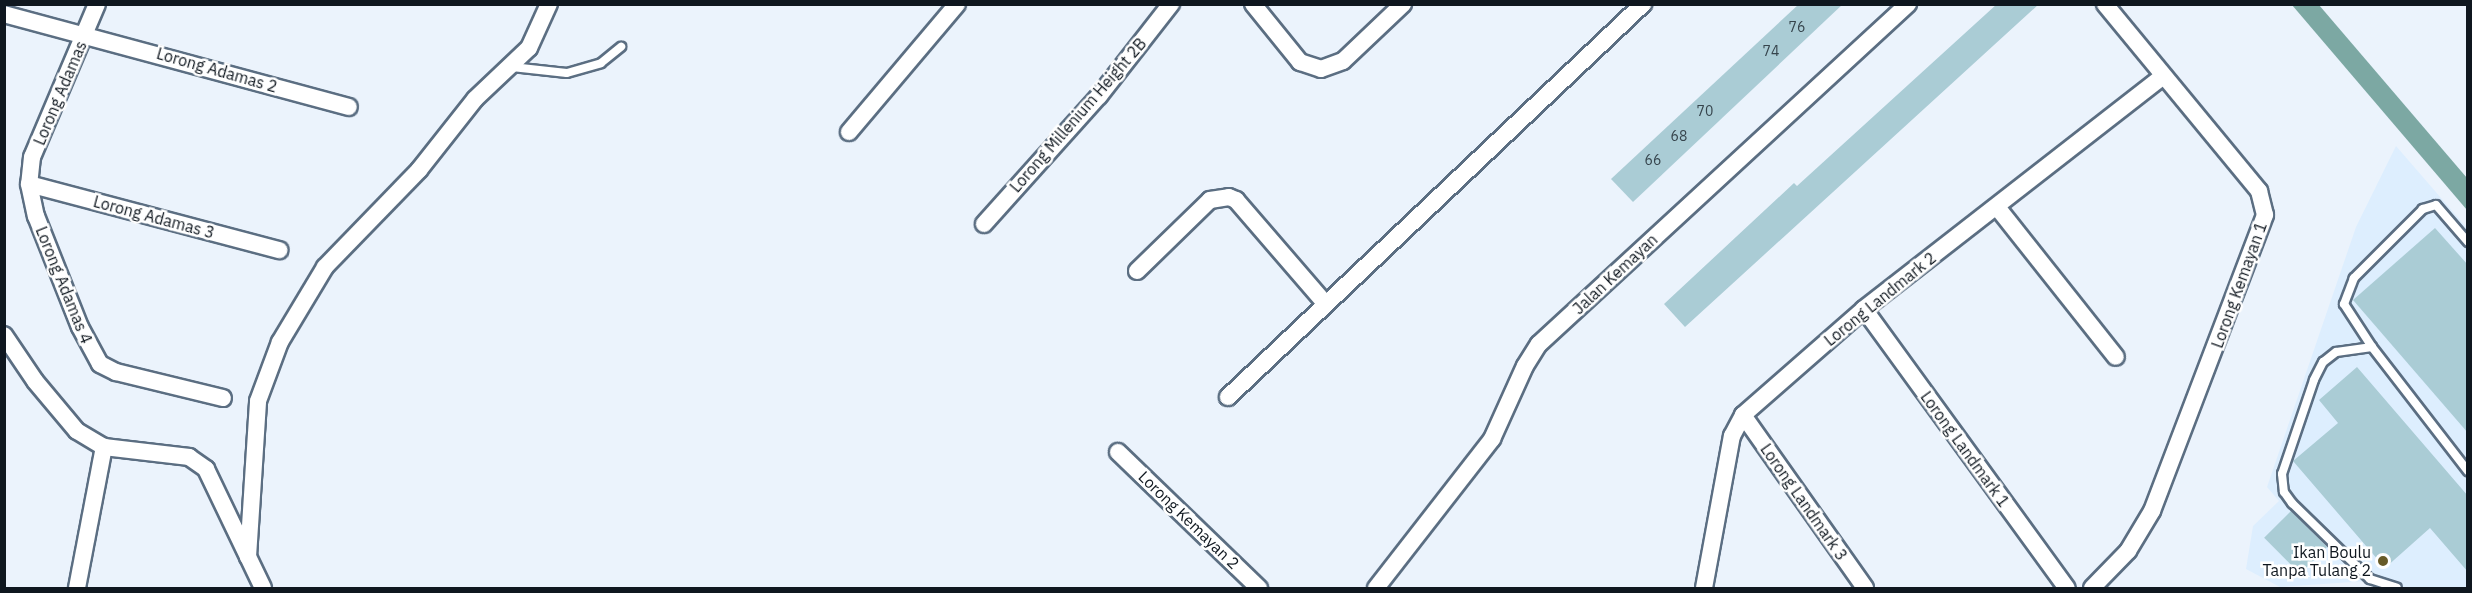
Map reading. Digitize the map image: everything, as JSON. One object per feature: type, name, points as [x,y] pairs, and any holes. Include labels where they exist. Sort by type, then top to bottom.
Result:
[{"type":"street","name":"Lorong Adamas","points":[[29,184],[32,157],[97,4]]},
{"type":"street","points":[[248,557],[258,401],[280,342],[325,267],[419,170],[475,99],[512,67],[541,28],[549,4]]},
{"type":"street","points":[[849,132],[957,4]]},
{"type":"street","name":"Lorong Millenium Height 2B","points":[[984,224],[1099,96],[1171,4]]},
{"type":"street","points":[[1253,4],[1300,62],[1321,69],[1343,61],[1404,4]]},
{"type":"street","points":[[1228,397],[1643,4]]},
{"type":"street","name":"Jalan Kemayan","points":[[1376,588],[1492,439],[1525,366],[1539,344],[1908,4]]},
{"type":"street","name":"Lorong Kemayan 1","points":[[2092,588],[2128,550],[2152,511],[2265,215],[2259,191],[2162,77],[2105,4]]},
{"type":"street","name":"Lorong Adamas 2","points":[[4,14],[86,33],[349,107]]},
{"type":"street","name":"Lorong Landmark 2","points":[[1704,588],[1732,436],[1743,415],[1864,309],[2162,77]]},
{"type":"street","name":"Lorong Adamas 3","points":[[29,184],[279,250]]},
{"type":"street","name":"Lorong Adamas 4","points":[[29,184],[36,216],[80,327],[100,364],[116,372],[223,399]]},
{"type":"street","points":[[1137,271],[1210,200],[1229,197],[1236,200],[1325,303]]},
{"type":"street","points":[[1997,207],[2116,357]]},
{"type":"street","name":"Lorong Landmark 1","points":[[1864,309],[2067,588]]},
{"type":"street","points":[[4,335],[77,431],[104,447],[189,457],[206,469],[263,588]]},
{"type":"street","name":"Lorong Landmark 3","points":[[1743,415],[1865,588]]},
{"type":"street","points":[[77,588],[104,447]]},
{"type":"street","name":"Lorong Kemayan 2","points":[[1118,452],[1259,588]]},
{"type":"lane","points":[[512,67],[567,73],[601,63],[621,47]]},
{"type":"lane","points":[[2468,242],[2436,205],[2423,209],[2354,278],[2344,304],[2372,347],[2468,471]]},
{"type":"lane","points":[[2372,347],[2336,352],[2323,362],[2314,380],[2282,474],[2284,492],[2292,503],[2370,579],[2397,588]]},
{"type":"shaded area","points":[[2292,5],[2319,5],[2467,178],[2467,210]]},
{"type":"shaded area","points":[[2396,146],[2467,228],[2467,588],[2400,588],[2382,580],[2280,587],[2246,569],[2253,526],[2279,501],[2267,487],[2356,227]]},
{"type":"building","points":[[1799,4],[1843,4],[1633,202],[1611,179]]},
{"type":"building","points":[[1997,4],[2039,4],[1685,327],[1664,304],[1794,183],[1797,186]]},
{"type":"building","points":[[2435,228],[2468,265],[2468,433],[2353,300]]},
{"type":"building","points":[[2357,367],[2468,496],[2468,572],[2430,528],[2385,568],[2293,461],[2338,423],[2319,400]]},
{"type":"building","points":[[2291,511],[2327,547],[2300,574],[2264,538]]},
{"type":"place","name":"Ikan Boulu Tanpa Tulang 2","points":[[2383,561]]}]
